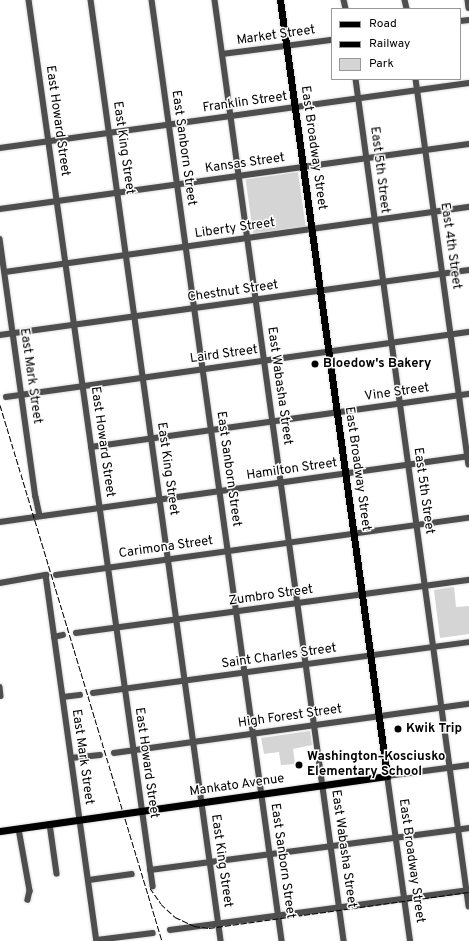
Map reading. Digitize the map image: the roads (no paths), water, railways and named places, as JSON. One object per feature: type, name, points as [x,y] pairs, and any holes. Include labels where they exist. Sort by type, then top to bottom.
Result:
[{"type":"main road","name":"East Broadway Street","points":[[280,0],[388,776]]},
{"type":"main road","name":"Mankato Avenue","points":[[0,831],[388,776]]},
{"type":"main road","name":"Mankato Avenue","points":[[0,826],[16,824],[33,826]]},
{"type":"street","name":"East Howard Street","points":[[29,0],[153,886]]},
{"type":"street","name":"East King Street","points":[[91,0],[220,941]]},
{"type":"street","name":"East Sanborn Street","points":[[152,0],[282,941]]},
{"type":"street","name":"East Wabasha Street","points":[[215,0],[344,941]]},
{"type":"street","points":[[468,0],[469,8]]},
{"type":"street","name":"Market Street","points":[[222,54],[331,40]]},
{"type":"street","name":"East 5th Street","points":[[356,80],[374,220],[458,829],[468,890],[469,906]]},
{"type":"street","name":"East 4th Street","points":[[416,80],[469,464]]},
{"type":"street","name":"Franklin Street","points":[[0,148],[48,140],[469,83]]},
{"type":"street","name":"Kansas Street","points":[[0,209],[469,144]]},
{"type":"street","name":"Liberty Street","points":[[5,272],[469,207]]},
{"type":"street","name":"East Mark Street","points":[[0,239],[36,497],[40,516]]},
{"type":"street","name":"Chestnut Street","points":[[0,335],[469,270]]},
{"type":"street","name":"Laird Street","points":[[6,397],[469,332]]},
{"type":"street","name":"Vine Street","points":[[91,447],[469,394]]},
{"type":"street","name":"Hamilton Street","points":[[0,522],[468,456]]},
{"type":"street","name":"Carimona Street","points":[[56,575],[469,518]]},
{"type":"street","name":"East Mark Street","points":[[0,583],[46,575],[97,941]]},
{"type":"street","name":"Zumbro Street","points":[[76,634],[469,580]]},
{"type":"street","points":[[54,637],[63,636]]},
{"type":"street","name":"Saint Charles Street","points":[[93,694],[469,642]]},
{"type":"street","points":[[0,687],[1,696]]},
{"type":"street","points":[[63,697],[80,695]]},
{"type":"street","name":"High Forest Street","points":[[114,753],[315,724],[469,704]]},
{"type":"street","points":[[71,758],[100,755]]},
{"type":"street","name":"Mankato Avenue","points":[[388,776],[469,765]]},
{"type":"street","name":"East Broadway Street","points":[[388,776],[410,941]]},
{"type":"street","points":[[50,824],[57,874]]},
{"type":"street","points":[[150,870],[469,828]]},
{"type":"street","points":[[19,829],[30,891],[28,900]]},
{"type":"street","points":[[89,880],[132,874]]},
{"type":"street","points":[[170,930],[468,890]]},
{"type":"street","points":[[97,941],[153,933]]},
{"type":"railway","points":[[0,405],[162,941]]},
{"type":"railway","points":[[150,888],[161,904],[175,917],[194,926],[209,928],[469,892]]},
{"type":"place","name":"Bloedow's Bakery","points":[[315,364]]},
{"type":"place","name":"Kwik Trip","points":[[398,729]]},
{"type":"place","name":"Washington–Kosciusko Elementary School","points":[[299,765]]}]
